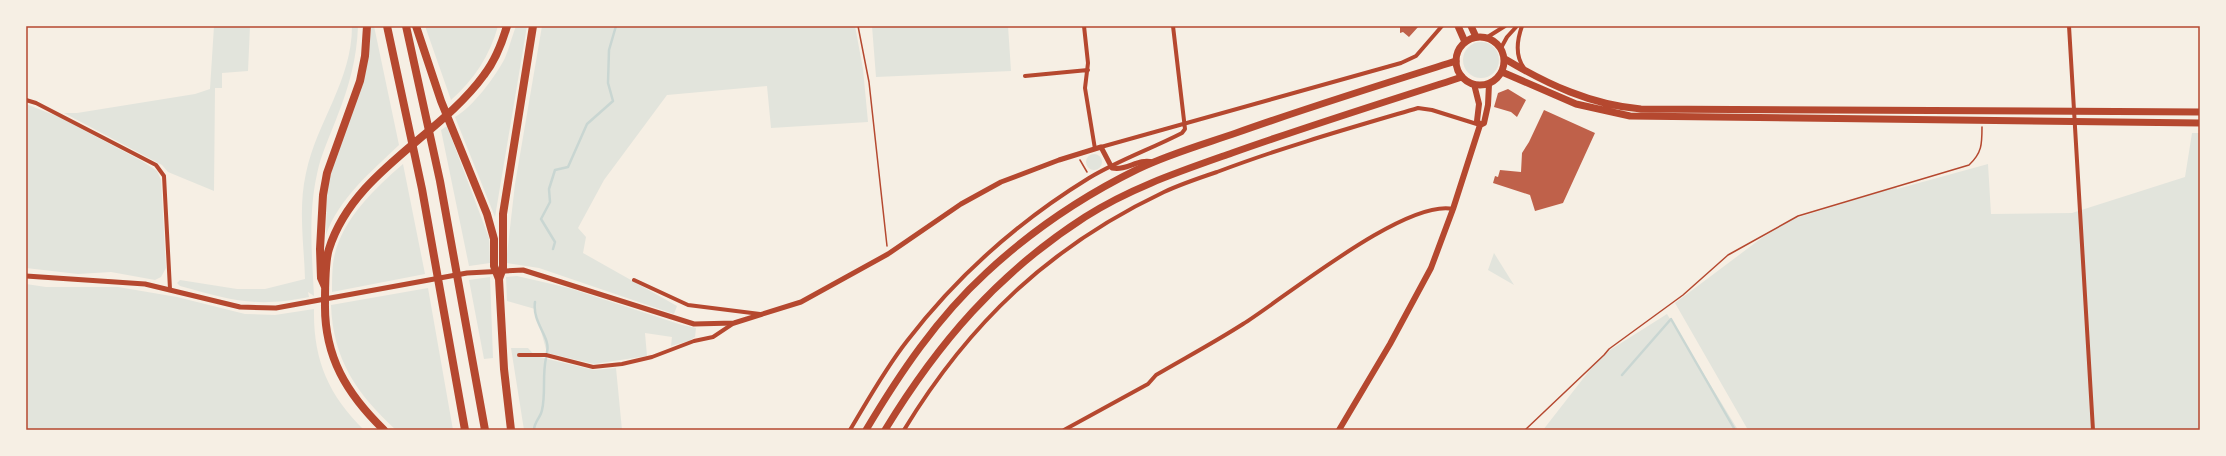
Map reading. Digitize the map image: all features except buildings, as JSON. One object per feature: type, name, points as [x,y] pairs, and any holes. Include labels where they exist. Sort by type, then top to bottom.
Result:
[{"type":"highway","points":[[325,288],[321,278],[320,249],[323,195],[333,151],[348,117],[360,81],[365,56],[367,26]]},
{"type":"highway","points":[[387,26],[422,189],[465,430]]},
{"type":"highway","points":[[406,26],[440,181],[485,430]]},
{"type":"highway","points":[[416,26],[441,101],[487,214],[494,239],[494,266],[499,279],[504,369],[511,430]]},
{"type":"highway","points":[[384,430],[358,402],[344,383],[329,344],[324,314],[329,250],[342,220],[354,202],[380,174],[463,99],[485,75],[501,44],[507,26]]},
{"type":"highway","points":[[499,279],[502,268],[505,200],[533,26]]},
{"type":"main road","points":[[1458,26],[1465,42]]},
{"type":"main road","points":[[1471,26],[1476,37]]},
{"type":"main road","points":[[1476,37],[1494,40],[1502,48],[1505,59],[1502,72],[1489,84],[1474,84],[1462,77],[1456,60],[1459,48],[1465,42],[1476,37]]},
{"type":"main road","points":[[1505,59],[1527,72],[1593,102],[1641,110],[2200,112]]},
{"type":"main road","points":[[866,430],[917,350],[985,274],[1038,230],[1077,204],[1153,162],[1315,105],[1456,60]]},
{"type":"main road","points":[[1502,72],[1576,104],[1630,116],[2200,123]]},
{"type":"main road","points":[[885,430],[930,360],[976,306],[1020,264],[1086,216],[1159,178],[1321,121],[1462,77]]},
{"type":"main road","points":[[1474,84],[1478,104],[1477,121],[1480,125]]},
{"type":"main road","points":[[1338,430],[1413,303],[1436,254],[1453,210],[1480,125],[1484,123],[1488,109],[1489,84]]},
{"type":"street","points":[[1084,26],[1088,70],[1085,95],[1095,149]]},
{"type":"street","points":[[850,430],[906,342],[954,286],[1001,241],[1030,218],[1110,166],[1182,134],[1184,130],[1173,26]]},
{"type":"street","points":[[26,276],[78,281],[124,281],[170,290],[240,307],[276,308],[491,270],[508,270],[541,274],[643,309],[694,324],[734,323],[801,302],[888,254],[981,192],[1032,169],[1101,147],[1409,60],[1422,50],[1442,26]]},
{"type":"street","points":[[1486,38],[1505,26]]},
{"type":"street","points":[[1502,48],[1507,37],[1516,26]]},
{"type":"street","points":[[1522,26],[1519,38],[1518,59],[1527,72]]},
{"type":"street","points":[[2069,26],[2093,430]]},
{"type":"street","points":[[1025,76],[1088,70]]},
{"type":"street","points":[[26,100],[36,103],[156,165],[164,176],[170,290]]},
{"type":"street","points":[[904,430],[947,364],[992,314],[1057,256],[1126,211],[1166,191],[1237,164],[1418,108],[1432,110],[1480,125]]},
{"type":"street","points":[[1101,147],[1110,166],[1120,169],[1141,161],[1153,162]]},
{"type":"street","points":[[1064,430],[1148,384],[1156,375],[1242,325],[1372,236],[1424,212],[1444,208],[1453,210]]},
{"type":"street","points":[[634,280],[688,306],[764,314]]},
{"type":"street","points":[[519,355],[546,355],[593,367],[622,364],[652,357],[694,341],[713,337],[734,323]]},
{"type":"path","points":[[858,26],[869,82],[888,254]]},
{"type":"path","points":[[1525,430],[1609,349],[1683,295],[1728,255],[1798,216],[1969,165],[1978,157],[1982,146],[1982,121]]},
{"type":"path","points":[[1078,154],[1090,178]]},
{"type":"shaded area","points":[[214,26],[250,26],[248,71],[222,73],[222,88],[215,88],[214,191],[168,172],[162,165],[64,113],[77,113],[195,94],[210,89]]},
{"type":"shaded area","points":[[352,26],[358,26],[352,72],[321,159],[314,189],[311,235],[314,296],[308,292],[309,297],[290,300],[273,302],[243,301],[229,299],[180,286],[177,283],[180,280],[237,289],[265,289],[305,279],[302,199],[306,173],[311,154],[346,65]]},
{"type":"shaded area","points":[[371,26],[374,26],[399,145],[347,197],[326,235],[327,191],[332,168],[363,82],[368,60]]},
{"type":"shaded area","points":[[425,26],[498,26],[486,57],[467,84],[451,100]]},
{"type":"shaded area","points":[[516,26],[527,26],[495,217],[455,117],[469,107],[496,74],[505,58]]},
{"type":"shaded area","points":[[542,26],[855,26],[863,69],[868,122],[771,128],[767,86],[667,95],[604,180],[578,228],[586,237],[583,253],[677,306],[674,314],[539,268],[506,263],[515,184]]},
{"type":"shaded area","points":[[872,26],[1008,26],[1011,71],[876,77]]},
{"type":"shaded area","points":[[1481,42],[1491,45],[1496,50],[1499,60],[1496,70],[1491,75],[1481,78],[1471,75],[1466,70],[1463,60],[1466,50],[1471,45]]},
{"type":"shaded area","points":[[26,104],[59,117],[142,161],[157,171],[161,180],[166,268],[161,277],[155,280],[111,272],[78,274],[26,268]]},
{"type":"shaded area","points":[[447,126],[489,238],[490,263],[469,266],[441,130]]},
{"type":"shaded area","points":[[2192,133],[2200,133],[2200,430],[1748,430],[1675,303],[1763,237],[1793,219],[1896,187],[1897,189],[1988,164],[1991,214],[2072,213],[2185,177]]},
{"type":"shaded area","points":[[1091,154],[1097,154],[1102,159],[1100,168],[1097,170],[1091,170],[1086,165],[1086,159]]},
{"type":"shaded area","points":[[403,164],[425,274],[332,292],[333,264],[336,249],[342,235],[359,208],[369,196]]},
{"type":"shaded area","points":[[1494,253],[1514,285],[1488,270]]},
{"type":"shaded area","points":[[517,276],[569,288],[682,325],[696,328],[695,337],[689,341],[671,346],[672,337],[645,333],[647,356],[594,364],[547,353],[535,309],[507,301],[506,277]]},
{"type":"shaded area","points":[[490,277],[493,358],[484,359],[469,280]]},
{"type":"shaded area","points":[[26,284],[46,287],[118,287],[177,297],[245,314],[275,315],[314,309],[316,344],[325,375],[332,390],[341,403],[351,417],[364,430],[26,430]]},
{"type":"shaded area","points":[[428,288],[453,430],[396,430],[370,403],[350,375],[342,359],[337,343],[331,305]]},
{"type":"shaded area","points":[[1667,314],[1738,430],[1543,430],[1596,362],[1610,350]]},
{"type":"shaded area","points":[[511,348],[528,348],[535,356],[594,370],[616,368],[622,430],[524,430]]},
{"type":"waterway","points":[[553,249],[555,242],[541,219],[550,202],[549,189],[555,170],[568,167],[587,124],[613,101],[608,83],[609,50],[616,26]]},
{"type":"waterway","points":[[535,302],[536,317],[548,346],[547,352]]},
{"type":"waterway","points":[[1622,375],[1671,319],[1735,430]]},
{"type":"waterway","points":[[534,430],[543,404],[546,358]]}]
